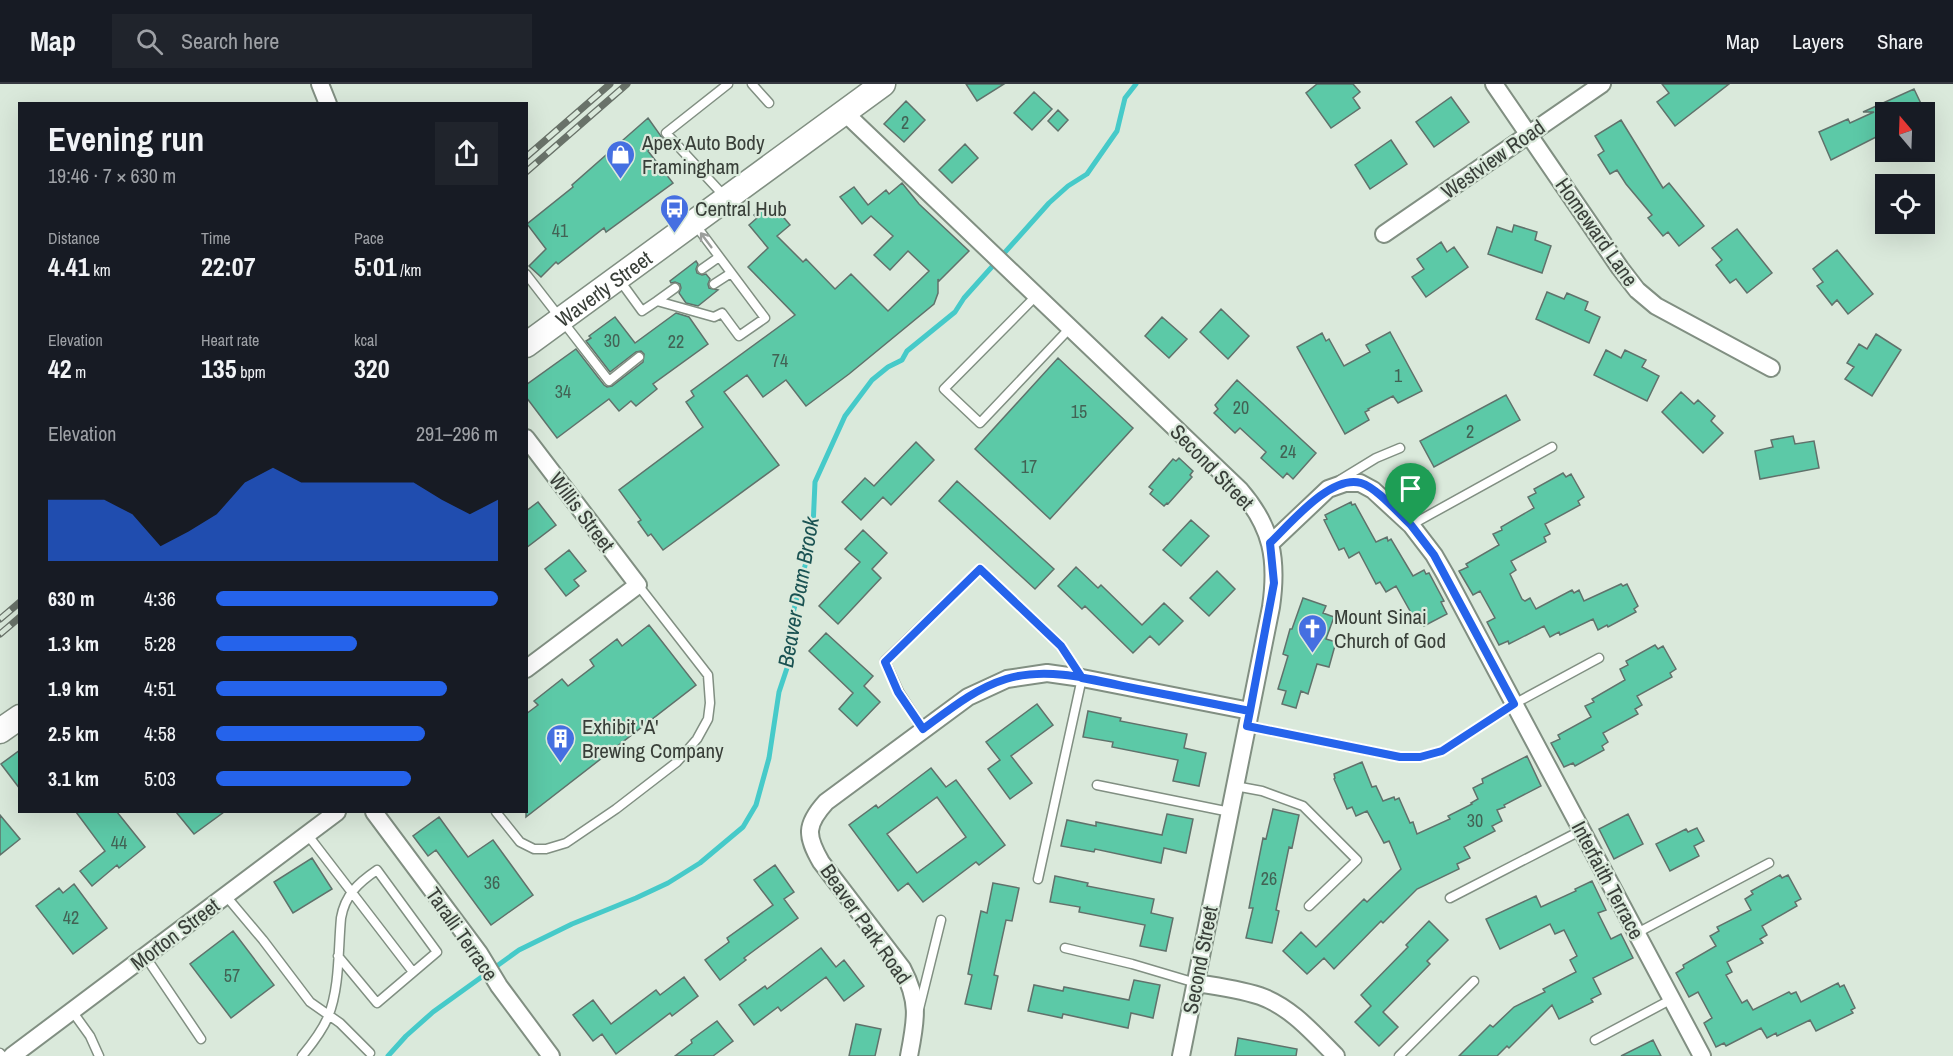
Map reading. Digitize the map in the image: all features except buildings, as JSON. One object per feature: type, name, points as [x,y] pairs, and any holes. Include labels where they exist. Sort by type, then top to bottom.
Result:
[{"type":"main road","name":"Waverly Street","points":[[528,344],[883,84]]},
{"type":"main road","points":[[0,731],[18,718]]},
{"type":"street","points":[[320,84],[327,102]]},
{"type":"street","name":"Homeward Lane","points":[[1494,84],[1637,290],[1656,306],[1676,318],[1771,368]]},
{"type":"street","name":"Westview Road","points":[[1384,234],[1602,84]]},
{"type":"street","name":"Second Street","points":[[844,112],[1240,490],[1253,505],[1263,522],[1270,543],[1274,583],[1181,1056]]},
{"type":"street","name":"Willis Street","points":[[528,441],[638,585]]},
{"type":"street","name":"Interfaith Terrace","points":[[1328,489],[1345,483],[1360,483],[1373,490],[1411,525],[1434,555],[1702,1056]]},
{"type":"street","points":[[1270,543],[1328,489]]},
{"type":"street","points":[[528,668],[638,585]]},
{"type":"street","points":[[923,729],[968,697],[1007,679],[1047,673],[1082,678],[1249,719]]},
{"type":"street","name":"Beaver Park Road","points":[[909,1056],[916,1021],[915,1001],[910,984],[902,968],[821,862],[811,845],[810,830],[815,814],[826,802],[923,729]]},
{"type":"street","name":"Morton Street","points":[[12,1056],[336,813]]},
{"type":"street","name":"Taralli Terrace","points":[[375,813],[479,953],[499,986],[551,1056]]},
{"type":"street","points":[[1196,983],[1252,994],[1277,1005],[1305,1024],[1336,1056]]},
{"type":"lane","points":[[726,198],[666,133],[728,84]]},
{"type":"lane","points":[[752,84],[769,103]]},
{"type":"lane","points":[[657,301],[684,306],[714,317],[722,313],[739,336],[765,318],[694,223]]},
{"type":"lane","points":[[702,269],[719,256]]},
{"type":"lane","points":[[714,284],[731,273]]},
{"type":"lane","points":[[528,276],[609,381],[639,357]]},
{"type":"lane","points":[[618,278],[642,311],[675,288]]},
{"type":"lane","points":[[1036,296],[944,389],[980,423],[1071,328]]},
{"type":"lane","points":[[1411,525],[1552,447]]},
{"type":"lane","points":[[1328,489],[1354,470],[1400,448]]},
{"type":"lane","points":[[923,729],[898,692],[885,662],[980,569],[1061,646],[1082,678],[1038,879]]},
{"type":"lane","points":[[497,813],[520,842],[534,849],[546,849],[566,843],[677,762],[697,739],[708,719],[711,703],[708,675],[638,585]]},
{"type":"lane","points":[[1249,719],[1400,757],[1420,757],[1442,751],[1514,704],[1599,658]]},
{"type":"lane","points":[[1097,785],[1230,812]]},
{"type":"lane","points":[[1235,786],[1262,791],[1303,806],[1357,860],[1310,906]]},
{"type":"lane","points":[[1450,898],[1582,830]]},
{"type":"lane","points":[[307,834],[413,972]]},
{"type":"lane","points":[[1637,933],[1769,863]]},
{"type":"lane","points":[[302,1056],[315,1039],[328,1015],[335,986],[342,911],[351,892],[361,881],[377,870],[437,952],[377,1004],[338,956]]},
{"type":"lane","points":[[226,896],[264,940],[310,1002],[340,1023],[370,1053]]},
{"type":"lane","points":[[916,1021],[941,920]]},
{"type":"lane","points":[[1065,948],[1132,963],[1196,983]]},
{"type":"lane","points":[[145,956],[201,1039]]},
{"type":"lane","points":[[1399,1056],[1474,981]]},
{"type":"lane","points":[[1595,1040],[1672,999]]},
{"type":"lane","points":[[72,1011],[90,1036],[99,1056]]},
{"type":"waterway","name":"Beaver Dam Brook","points":[[388,1056],[433,1012],[519,950],[572,924],[668,883],[700,863],[743,827],[756,805],[769,758],[779,692],[790,659],[788,648],[790,625],[809,550],[813,527],[815,482],[845,416],[872,380],[888,367],[902,360],[907,351],[955,312],[964,298],[1049,203],[1068,186],[1087,174],[1117,131],[1125,98],[1136,84]]},
{"type":"railway","points":[[528,155],[610,84]]},
{"type":"railway","points":[[528,170],[627,84]]},
{"type":"railway","points":[[0,619],[18,604]]},
{"type":"railway","points":[[0,634],[18,619]]},
{"type":"place","name":"Apex Auto Body Framingham","points":[[621,180]]},
{"type":"place","name":"Central Hub","points":[[674,234]]},
{"type":"place","name":"Mount Sinai Church of God","points":[[1313,654]]},
{"type":"place","name":"Exhibit 'A' Brewing Company","points":[[561,764]]},
{"type":"route","points":[[1411,525],[1373,490],[1360,483],[1345,483],[1328,489],[1270,543],[1274,561],[1274,583],[1250,711],[1082,678],[1061,646],[980,569],[885,662],[898,692],[923,729],[987,686],[1007,679],[1047,673],[1250,711],[1247,726],[1400,757],[1420,757],[1442,751],[1514,704],[1434,555],[1411,525]]}]
